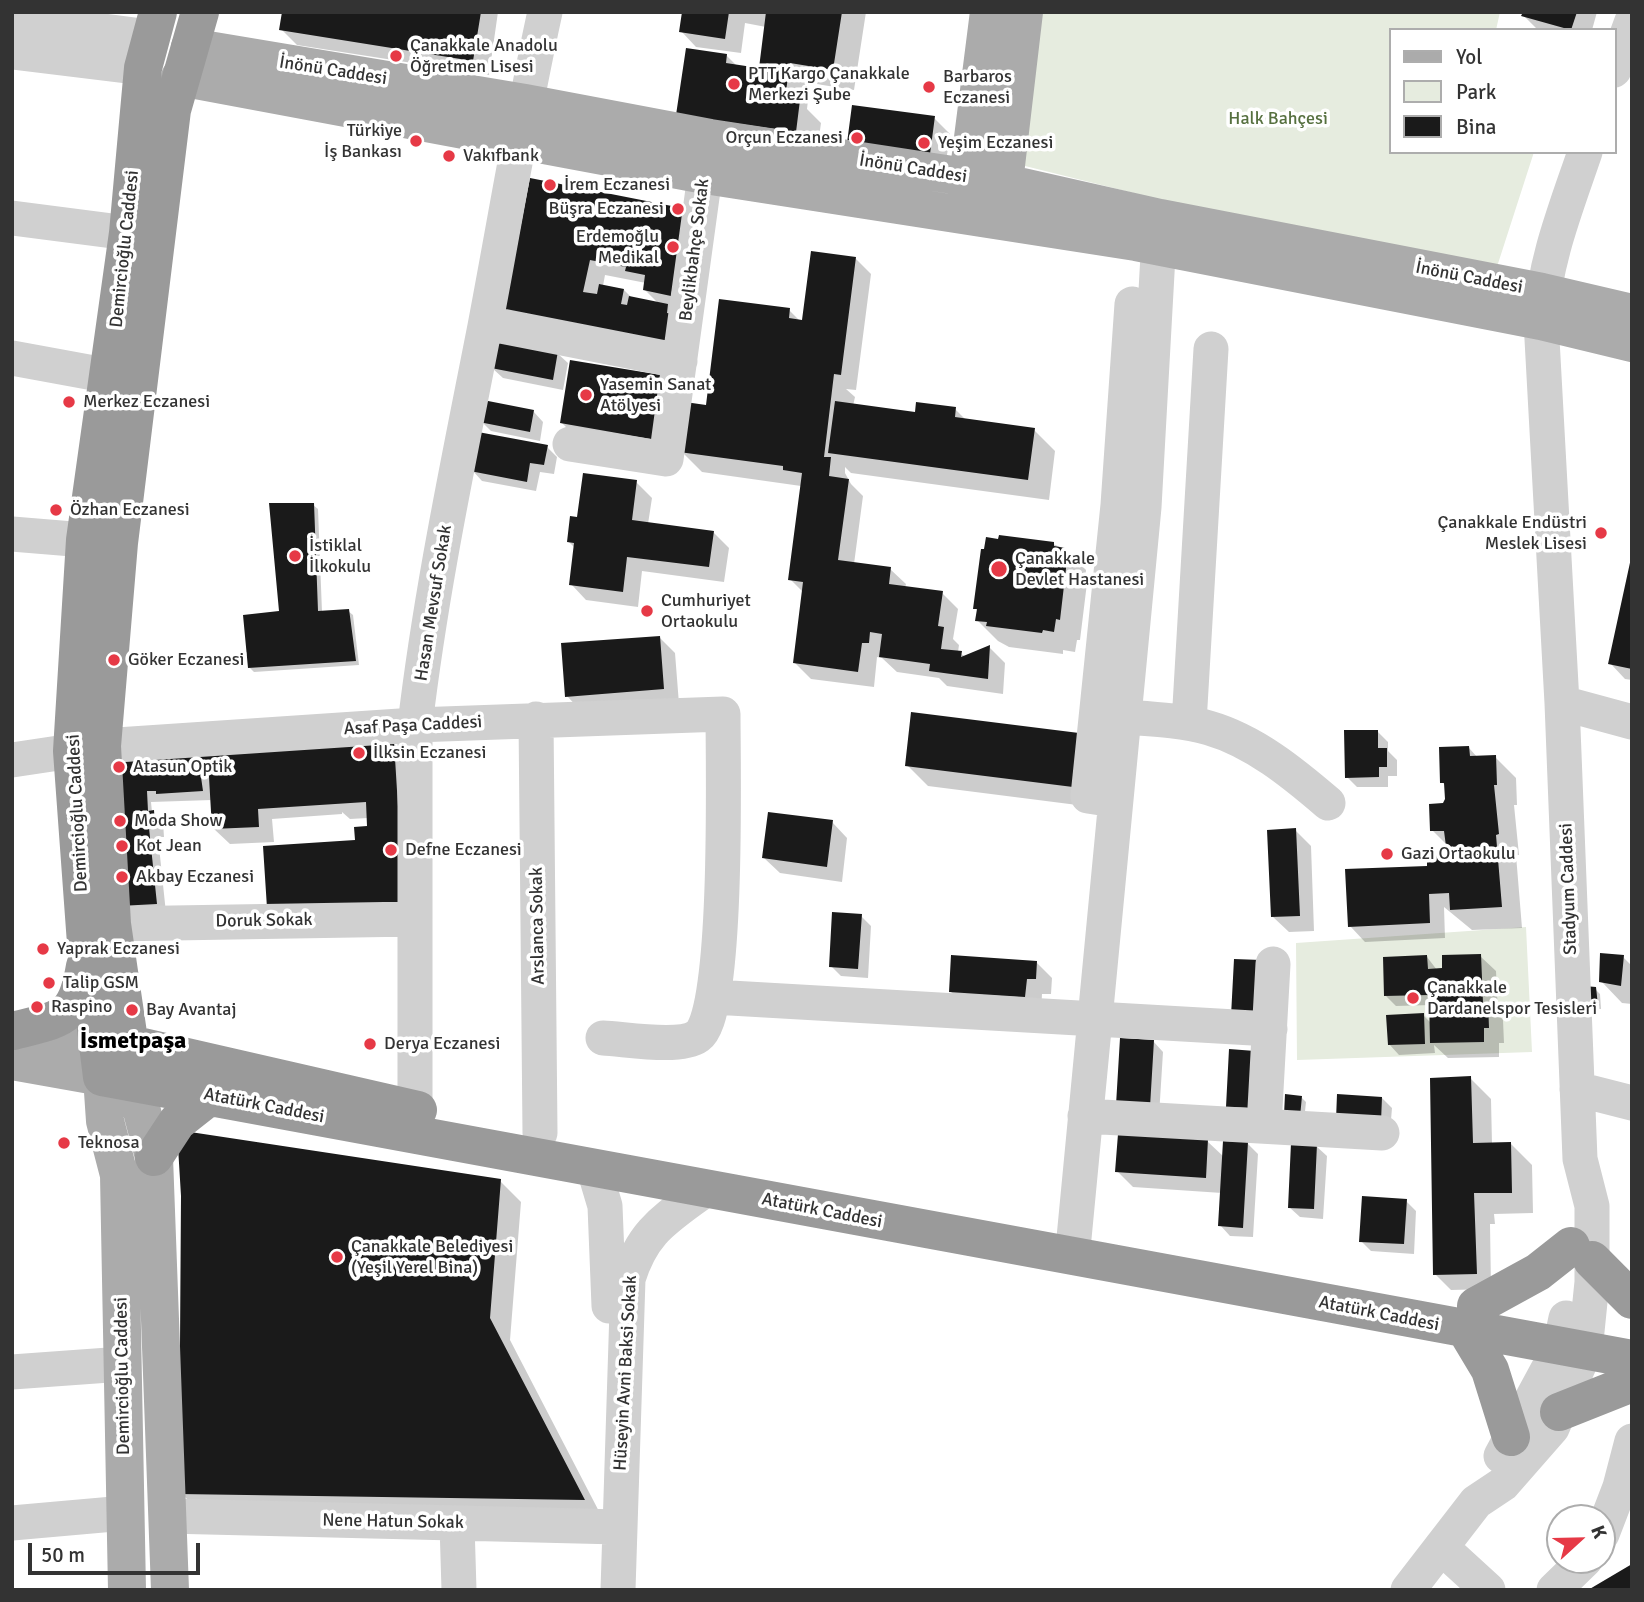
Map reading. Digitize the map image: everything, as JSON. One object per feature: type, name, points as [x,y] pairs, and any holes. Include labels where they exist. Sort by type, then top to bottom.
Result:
[{"type":"highway","points":[[150,39],[190,45]]},
{"type":"highway","name":"Demircioğlu Caddesi","points":[[116,1062],[87,957],[85,540],[110,376],[150,39]]},
{"type":"highway","name":"Demircioğlu Caddesi","points":[[116,1062],[112,924],[87,749],[119,543],[172,110],[190,45]]},
{"type":"highway","points":[[13,1041],[68,1013],[80,996],[87,957]]},
{"type":"highway","name":"Atatürk Caddesi","points":[[116,1062],[415,1109],[540,1133],[1076,1221],[1471,1318]]},
{"type":"highway","name":"Atatürk Caddesi","points":[[116,1062],[210,1096],[706,1189],[1574,1337],[1632,1359]]},
{"type":"highway","points":[[154,1157],[177,1122],[210,1096]]},
{"type":"highway","points":[[1511,1437],[1471,1318],[1538,1272],[1582,1253],[1632,1300]]},
{"type":"highway","name":"Atatürk Caddesi","points":[[1574,1337],[1632,1332]]},
{"type":"highway","points":[[1559,1412],[1632,1383]]},
{"type":"main road","points":[[989,12],[987,180],[999,221]]},
{"type":"main road","points":[[962,215],[987,180],[1024,12]]},
{"type":"main road","name":"İnönü Caddesi","points":[[190,45],[522,120],[707,157],[987,180],[1149,230],[1541,307],[1632,313]]},
{"type":"main road","points":[[707,157],[962,215],[999,221],[1149,230]]},
{"type":"main road","name":"İnönü Caddesi","points":[[1541,307],[1632,343]]},
{"type":"main road","name":"Atatürk Caddesi","points":[[13,1041],[116,1062]]},
{"type":"main road","name":"Demircioğlu Caddesi","points":[[116,1062],[154,1157],[170,1590]]},
{"type":"main road","name":"Demircioğlu Caddesi","points":[[116,1062],[105,1121],[119,1175],[127,1590]]},
{"type":"street","name":"Hasan Mevsuf Sokak","points":[[415,1109],[415,725],[442,547],[522,120],[545,12]]},
{"type":"street","points":[[12,19],[150,39]]},
{"type":"street","points":[[1616,65],[1632,21]]},
{"type":"street","points":[[12,52],[150,39]]},
{"type":"street","name":"Stadyum Caddesi","points":[[1408,1590],[1476,1502],[1503,1483],[1552,1428],[1559,1412],[1574,1337],[1582,1253],[1592,1206],[1580,1159],[1562,703],[1541,307],[1556,236],[1584,154]]},
{"type":"street","name":"Beylikbahçe Sokak","points":[[570,444],[666,459],[707,157]]},
{"type":"street","points":[[12,218],[128,233]]},
{"type":"street","points":[[1076,1221],[1093,1019],[1144,507],[1149,230]]},
{"type":"street","points":[[1114,800],[1088,796],[1149,230]]},
{"type":"street","points":[[485,323],[680,361]]},
{"type":"street","points":[[1189,723],[1211,349]]},
{"type":"street","points":[[12,358],[110,376]]},
{"type":"street","points":[[12,534],[85,540]]},
{"type":"street","points":[[1562,703],[1632,723]]},
{"type":"street","name":"Asaf Paşa Caddesi","points":[[12,760],[87,749],[415,725],[723,714],[723,883],[713,998]]},
{"type":"street","points":[[1122,716],[1189,723],[1232,736],[1293,773],[1328,803]]},
{"type":"street","name":"Arslanca Sokak","points":[[536,719],[540,1133]]},
{"type":"street","name":"Doruk Sokak","points":[[112,924],[415,919]]},
{"type":"street","points":[[1264,1126],[1273,964]]},
{"type":"street","points":[[603,1038],[673,1042],[696,1038],[704,1031],[713,998],[1269,1029]]},
{"type":"street","points":[[1577,1088],[1632,1103]]},
{"type":"street","points":[[1085,1116],[1382,1133]]},
{"type":"street","name":"Hüseyin Avni Baksi Sokak","points":[[594,1169],[620,1270],[613,1527],[618,1590]]},
{"type":"street","name":"Hüseyin Avni Baksi Sokak","points":[[620,1270],[642,1242],[663,1222],[706,1189]]},
{"type":"street","points":[[1476,1502],[1511,1437],[1574,1337]]},
{"type":"street","points":[[12,1372],[123,1364]]},
{"type":"street","points":[[1615,1504],[1632,1441]]},
{"type":"street","points":[[12,1523],[125,1513]]},
{"type":"street","name":"Nene Hatun Sokak","points":[[167,1516],[613,1527]]},
{"type":"street","points":[[457,1524],[458,1590]]},
{"type":"street","name":"Hüseyin Avni Baksi Sokak","points":[[604,1590],[613,1527]]},
{"type":"street","points":[[1441,1547],[1488,1590]]},
{"type":"street","points":[[1554,1590],[1571,1574]]},
{"type":"green space","name":"Halk Bahçesi","points":[[1030,12],[1500,12],[1496,28],[1388,28],[1388,154],[1533,154],[1494,276],[1254,223],[1013,163]]},
{"type":"green space","name":"Çanakkale Dardanelspor Tesisleri","points":[[1526,927],[1532,1052],[1297,1060],[1296,943]]},
{"type":"building","points":[[282,12],[481,12],[473,61],[279,30]]},
{"type":"building","points":[[682,12],[729,12],[725,39],[679,32]]},
{"type":"building","name":"PTT Kargo Çanakkale Merkezi Şube","points":[[766,12],[842,12],[833,70],[790,63],[785,98],[800,100],[796,132],[676,115],[686,48],[727,54],[726,63],[759,68]]},
{"type":"building","points":[[1523,12],[1577,12],[1572,28],[1521,16]]},
{"type":"building","points":[[852,105],[935,116],[930,154],[847,143]]},
{"type":"building","points":[[530,178],[687,209],[671,296],[643,290],[645,275],[625,271],[626,267],[590,260],[583,292],[597,294],[599,284],[624,289],[621,304],[627,305],[629,296],[668,304],[667,313],[673,314],[668,344],[504,312]]},
{"type":"building","points":[[811,251],[856,257],[841,375],[834,374],[824,457],[831,457],[829,476],[849,479],[838,560],[891,567],[889,584],[943,591],[938,626],[944,627],[941,649],[962,651],[961,657],[990,645],[988,679],[929,671],[930,664],[879,657],[882,634],[870,632],[869,643],[862,643],[858,672],[793,663],[803,582],[788,580],[802,473],[783,470],[783,466],[679,452],[685,402],[706,405],[719,299],[790,308],[789,318],[802,320]]},
{"type":"building","points":[[496,339],[558,351],[553,380],[491,368]]},
{"type":"building","points":[[570,360],[667,376],[657,440],[560,423]]},
{"type":"building","points":[[483,400],[534,410],[530,432],[479,422]]},
{"type":"building","points":[[835,401],[915,412],[916,402],[956,407],[955,417],[1035,428],[1028,480],[828,453]]},
{"type":"building","points":[[478,432],[548,445],[544,465],[530,463],[527,482],[470,471]]},
{"type":"building","points":[[583,473],[637,480],[632,520],[714,531],[709,567],[627,557],[623,592],[569,585],[574,543],[567,542],[570,516],[577,517]]},
{"type":"building","name":"İstiklal İlkokulu","points":[[269,503],[314,503],[318,611],[349,609],[356,661],[248,668],[243,615],[279,611]]},
{"type":"building","points":[[999,535],[1054,542],[1054,546],[1065,548],[1064,560],[1067,560],[1060,620],[1056,619],[1054,632],[986,626],[987,622],[975,621],[977,609],[973,609],[981,549],[984,549],[986,537],[998,539]]},
{"type":"building","points":[[1632,558],[1632,669],[1608,664]]},
{"type":"building","points":[[660,636],[664,689],[565,697],[561,643]]},
{"type":"building","points":[[911,712],[1079,733],[1073,787],[905,766]]},
{"type":"building","points":[[1344,730],[1378,730],[1378,748],[1387,748],[1387,767],[1379,767],[1379,777],[1345,778]]},
{"type":"building","points":[[394,742],[404,904],[267,908],[263,846],[355,840],[354,827],[367,826],[366,802],[258,809],[259,827],[212,829],[209,777],[201,777],[203,791],[156,794],[156,791],[147,791],[148,811],[154,810],[155,827],[149,828],[157,904],[119,906],[109,759]]},
{"type":"building","points":[[1469,746],[1470,756],[1496,755],[1497,785],[1494,785],[1502,907],[1450,910],[1449,893],[1429,894],[1430,923],[1348,927],[1345,869],[1427,866],[1427,855],[1447,854],[1444,831],[1430,831],[1429,804],[1443,803],[1445,799],[1444,783],[1440,783],[1439,747]]},
{"type":"building","points":[[768,812],[833,820],[827,867],[762,858]]},
{"type":"building","points":[[1296,828],[1300,916],[1271,917],[1267,830]]},
{"type":"building","points":[[832,912],[862,914],[858,969],[829,967]]},
{"type":"building","points":[[1600,953],[1624,955],[1621,986],[1599,982]]},
{"type":"building","points":[[1481,954],[1483,1003],[1488,1002],[1489,1028],[1484,1028],[1484,1042],[1430,1043],[1429,995],[1384,996],[1383,957],[1427,955],[1428,969],[1442,968],[1442,955]]},
{"type":"building","points":[[951,955],[1037,961],[1036,979],[1027,979],[1025,997],[949,992]]},
{"type":"building","points":[[1234,959],[1261,960],[1259,1017],[1231,1016]]},
{"type":"building","points":[[1584,986],[1596,987],[1598,1006],[1585,1004]]},
{"type":"building","points":[[1424,1013],[1425,1044],[1388,1045],[1386,1015]]},
{"type":"building","points":[[1120,1038],[1154,1040],[1150,1107],[1116,1105]]},
{"type":"building","points":[[1229,1049],[1255,1051],[1253,1108],[1226,1107]]},
{"type":"building","points":[[1471,1076],[1473,1143],[1511,1142],[1512,1193],[1474,1193],[1477,1274],[1433,1275],[1430,1078]]},
{"type":"building","points":[[1285,1094],[1302,1096],[1300,1117],[1284,1115]]},
{"type":"building","points":[[1337,1094],[1382,1097],[1381,1122],[1336,1120]]},
{"type":"building","name":"Çanakkale Belediyesi (Yeşil Yerel Bina)","points":[[177,1130],[501,1179],[490,1318],[585,1500],[179,1494],[181,1196]]},
{"type":"building","points":[[1118,1134],[1208,1139],[1206,1178],[1115,1172]]},
{"type":"building","points":[[1223,1141],[1248,1142],[1243,1228],[1218,1226]]},
{"type":"building","points":[[1291,1143],[1317,1144],[1314,1209],[1288,1208]]},
{"type":"building","points":[[1362,1196],[1407,1199],[1404,1244],[1359,1242]]},
{"type":"building","points":[[1632,1564],[1632,1590],[1588,1590],[1616,1574]]},
{"type":"place","name":"Çanakkale Anadolu Öğretmen Lisesi","points":[[396,56]]},
{"type":"place","name":"PTT Kargo Çanakkale Merkezi Şube","points":[[734,84]]},
{"type":"place","name":"Barbaros Eczanesi","points":[[929,87]]},
{"type":"place","name":"Orçun Eczanesi","points":[[857,138]]},
{"type":"place","name":"Türkiye İş Bankası","points":[[416,141]]},
{"type":"place","name":"Yeşim Eczanesi","points":[[924,143]]},
{"type":"place","name":"Vakıfbank","points":[[449,156]]},
{"type":"place","name":"İrem Eczanesi","points":[[550,185]]},
{"type":"place","name":"Büşra Eczanesi","points":[[678,209]]},
{"type":"place","name":"Erdemoğlu Medikal","points":[[673,247]]},
{"type":"place","name":"Yasemin Sanat Atölyesi","points":[[586,395]]},
{"type":"place","name":"Merkez Eczanesi","points":[[69,402]]},
{"type":"place","name":"Özhan Eczanesi","points":[[56,510]]},
{"type":"place","name":"Çanakkale Endüstri Meslek Lisesi","points":[[1601,533]]},
{"type":"place","name":"İstiklal İlkokulu","points":[[295,556]]},
{"type":"place","name":"Çanakkale Devlet Hastanesi","points":[[999,569]]},
{"type":"place","name":"Cumhuriyet Ortaokulu","points":[[647,611]]},
{"type":"place","name":"Göker Eczanesi","points":[[114,660]]},
{"type":"place","name":"İlksin Eczanesi","points":[[359,753]]},
{"type":"place","name":"Atasun Optik","points":[[119,767]]},
{"type":"place","name":"Moda Show","points":[[120,821]]},
{"type":"place","name":"Kot Jean","points":[[122,846]]},
{"type":"place","name":"Defne Eczanesi","points":[[391,850]]},
{"type":"place","name":"Gazi Ortaokulu","points":[[1387,854]]},
{"type":"place","name":"Akbay Eczanesi","points":[[122,877]]},
{"type":"place","name":"Yaprak Eczanesi","points":[[43,949]]},
{"type":"place","name":"Talip GSM","points":[[49,983]]},
{"type":"place","name":"Çanakkale Dardanelspor Tesisleri","points":[[1413,998]]},
{"type":"place","name":"Raspino","points":[[37,1007]]},
{"type":"place","name":"Bay Avantaj","points":[[132,1010]]},
{"type":"place","name":"Derya Eczanesi","points":[[370,1044]]},
{"type":"place","name":"Teknosa","points":[[64,1143]]},
{"type":"place","name":"Çanakkale Belediyesi (Yeşil Yerel Bina)","points":[[337,1257]]},
{"type":"district","name":"İsmetpaşa","points":[[133,1042]]}]
